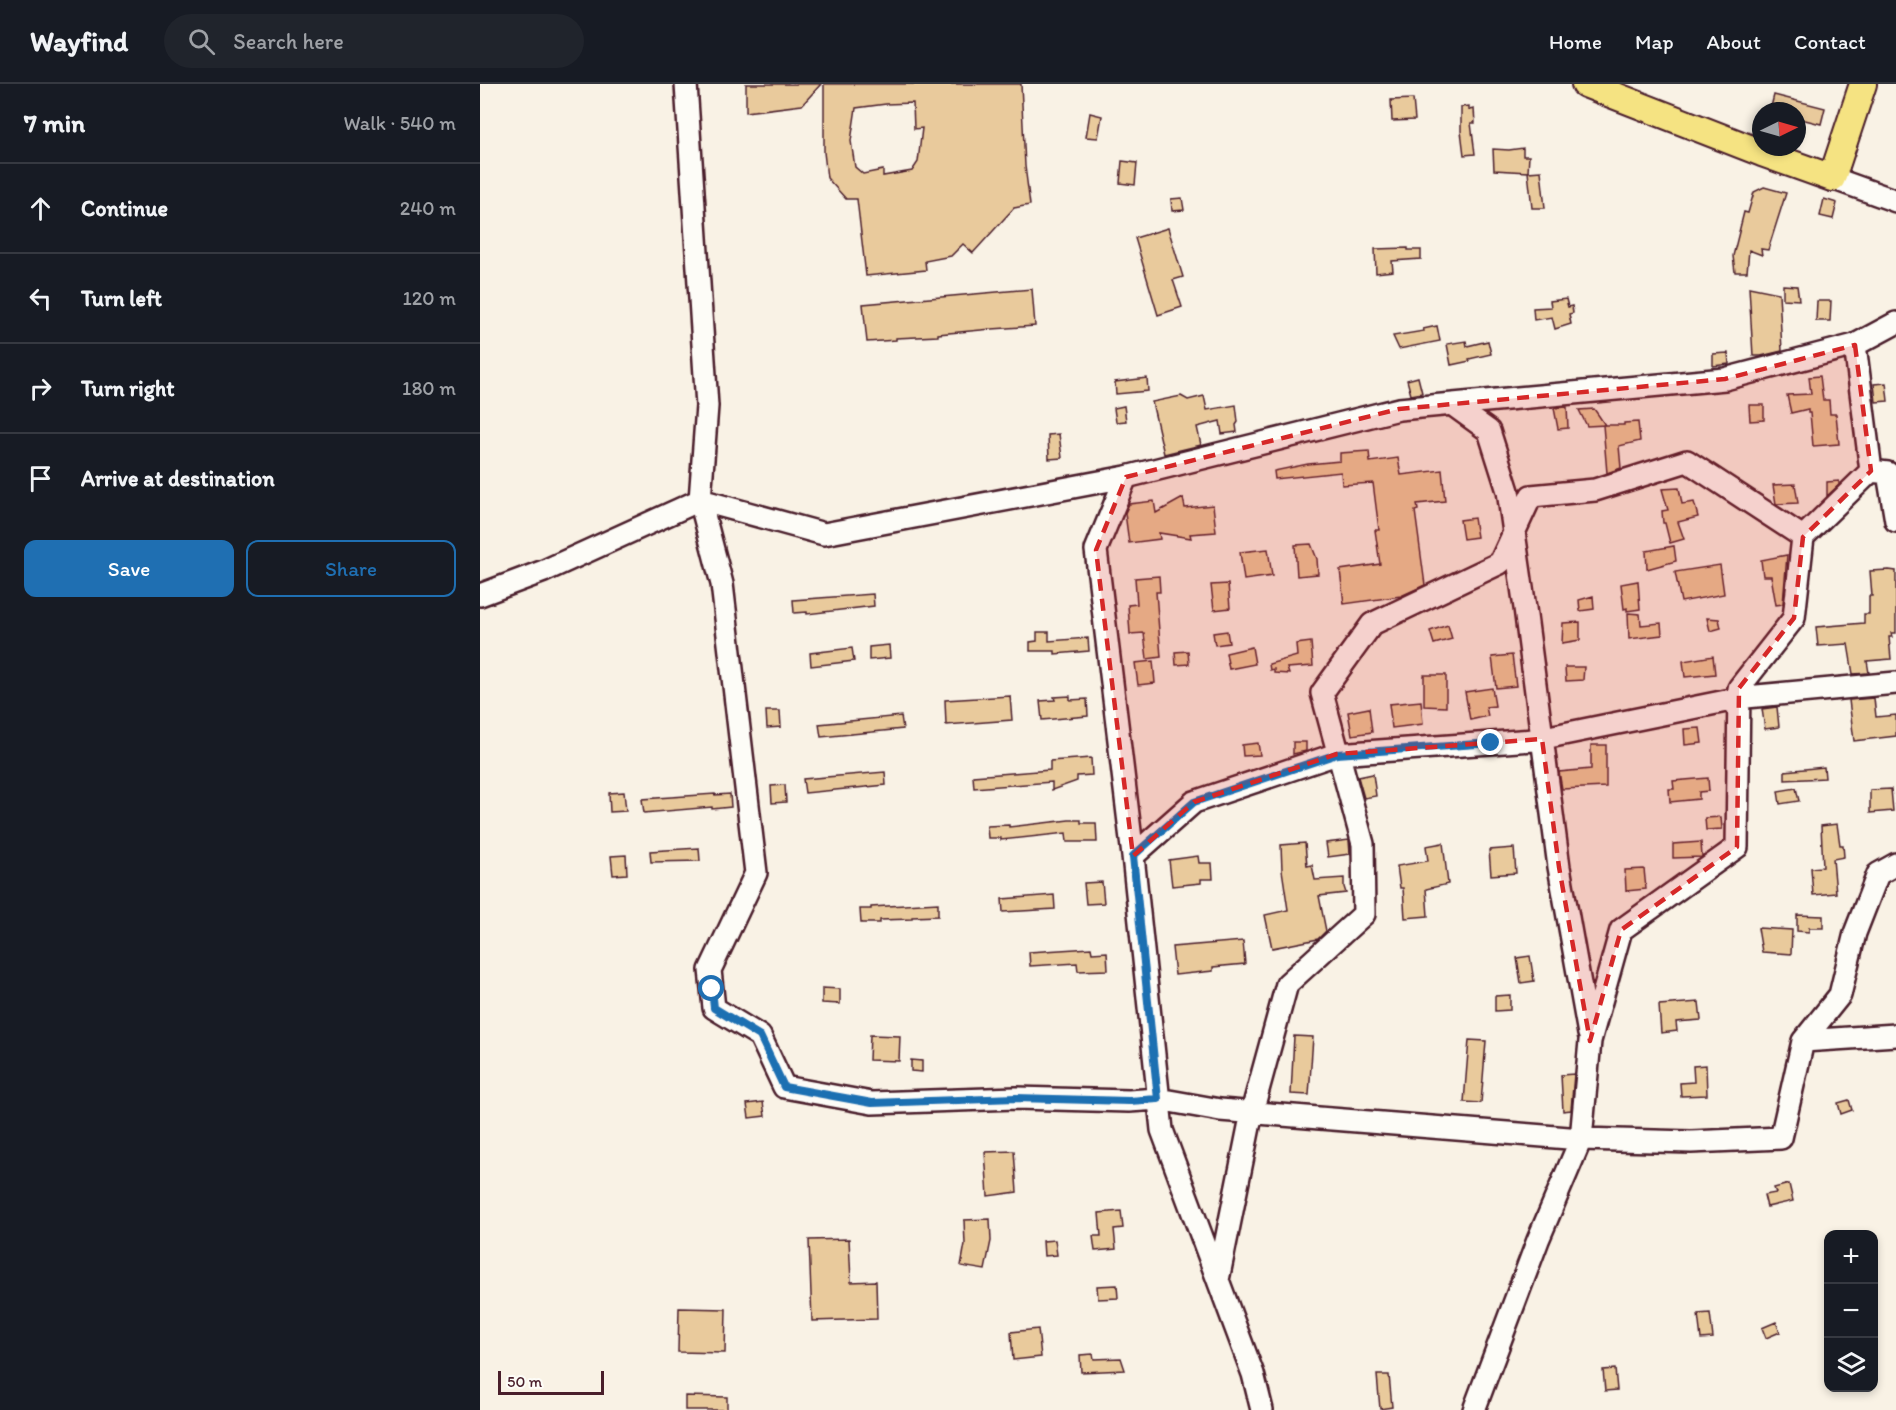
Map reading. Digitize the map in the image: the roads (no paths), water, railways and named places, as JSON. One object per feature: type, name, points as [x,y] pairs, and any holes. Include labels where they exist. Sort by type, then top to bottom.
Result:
[{"type":"main road","points":[[1585,84],[1832,178],[1863,84]]},
{"type":"street","points":[[686,84],[707,406],[700,500],[722,584],[756,873],[710,970],[714,1008],[760,1036],[784,1087],[872,1103],[1016,1098],[1129,1101],[1158,1099],[1220,1110],[1581,1139],[1691,1142],[1781,1138],[1803,1041],[1840,995],[1855,933],[1878,874],[1896,864]]},
{"type":"street","points":[[1832,178],[1896,201]]},
{"type":"street","points":[[480,595],[544,571],[700,500],[824,534],[1126,477],[1400,409],[1725,379],[1855,345],[1896,323]]},
{"type":"street","points":[[1855,345],[1896,522]]},
{"type":"street","points":[[1453,405],[1489,431],[1508,491],[1558,867],[1590,1041]]},
{"type":"street","points":[[1218,1280],[1252,1112],[1287,984],[1364,914],[1364,844],[1337,754],[1322,693],[1372,624],[1500,563],[1530,496],[1595,490],[1688,462],[1803,537]]},
{"type":"street","points":[[1474,1410],[1538,1240],[1581,1139],[1590,1041],[1621,930],[1737,847],[1739,688],[1794,618],[1803,537],[1885,471]]},
{"type":"street","points":[[1126,477],[1096,550],[1133,856],[1162,1130],[1253,1374],[1262,1410]]},
{"type":"street","points":[[1133,856],[1194,802],[1337,754],[1542,738],[1739,699],[1896,683]]},
{"type":"street","points":[[1803,1041],[1896,1035]]}]
